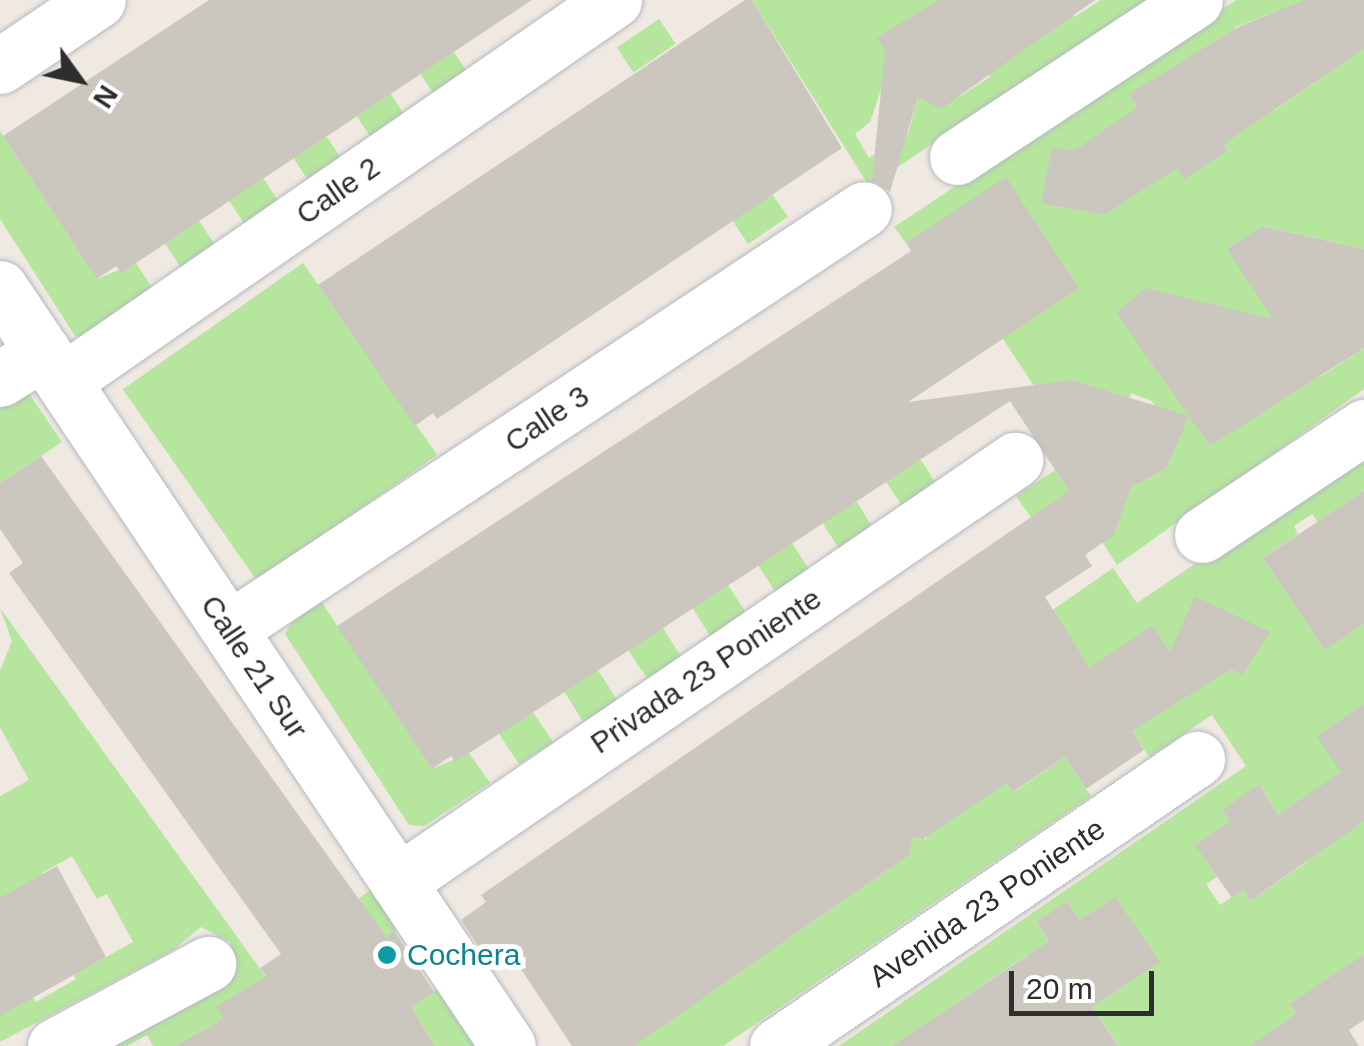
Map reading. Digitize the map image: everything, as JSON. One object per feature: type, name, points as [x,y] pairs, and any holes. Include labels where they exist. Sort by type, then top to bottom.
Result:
[{"type":"street","points":[[0,66],[98,0]]},
{"type":"street","name":"Calle 2","points":[[22,346],[614,0]]},
{"type":"street","points":[[957,157],[1195,0]]},
{"type":"street","name":"Calle 3","points":[[229,630],[864,209]]},
{"type":"street","name":"Calle 21 Sur","points":[[22,346],[229,630],[508,1046]]},
{"type":"street","points":[[1202,534],[1364,427]]},
{"type":"street","name":"Privada 23 Poniente","points":[[398,882],[1015,460]]},
{"type":"street","name":"Avenida 23 Poniente","points":[[777,1046],[1197,759]]},
{"type":"street","points":[[55,1046],[208,964]]},
{"type":"green space","points":[[752,0],[957,0],[1067,8],[1074,17],[1101,0],[1150,0],[869,186]],"holes":[[[964,36],[990,77],[959,97],[952,85],[918,97],[908,134],[869,158],[855,134],[870,122],[891,60]]]},
{"type":"green space","points":[[1236,0],[1364,0],[1364,249],[1263,226],[1227,249],[1320,377],[1364,348],[1364,389],[1117,565],[1098,535],[1135,477],[1145,480],[1166,469],[1176,445],[1152,401],[1131,393],[1123,419],[1034,386],[1003,339],[1006,178],[906,243],[894,227]],"holes":[[[1283,9],[1326,75],[1275,110],[1258,85],[1208,119],[1228,150],[1185,179],[1130,94],[1191,56],[1241,44],[1235,27]]]},
{"type":"green space","points":[[659,19],[676,44],[633,72],[617,48]]},
{"type":"green space","points":[[454,52],[474,82],[441,105],[417,69]]},
{"type":"green space","points":[[391,94],[411,125],[377,148],[353,110]]},
{"type":"green space","points":[[0,131],[97,279],[136,263],[156,294],[90,336],[75,336],[0,219]]},
{"type":"green space","points":[[327,137],[347,167],[314,189],[290,153]]},
{"type":"green space","points":[[264,179],[283,209],[250,232],[225,195]]},
{"type":"green space","points":[[772,194],[788,217],[748,244],[728,214]]},
{"type":"green space","points":[[199,221],[220,252],[185,274],[161,237]]},
{"type":"green space","points":[[303,263],[437,455],[257,581],[123,389]]},
{"type":"green space","points":[[12,390],[30,395],[62,442],[0,483],[0,397]]},
{"type":"green space","points":[[1364,449],[1364,491],[1331,540],[1312,514],[1294,526],[1298,534],[1263,558],[1325,649],[1364,624],[1364,718],[1341,772],[1364,821],[1364,954],[1289,1004],[1317,1046],[1279,1026],[1253,1046],[1111,1046],[1116,1042],[1092,1007],[1159,962],[1080,920],[1067,901],[1036,922],[1060,958],[1027,955],[927,1023],[941,1046],[839,1046],[1246,766],[1212,715],[1149,757],[1132,731],[1195,689],[1090,668],[1048,613],[1113,568],[1137,603]],"holes":[[[1259,784],[1307,862],[1250,901],[1243,890],[1220,905],[1206,884],[1217,877],[1196,845],[1230,821],[1223,811]]]},
{"type":"green space","points":[[921,460],[941,491],[907,513],[882,476]]},
{"type":"green space","points":[[1055,470],[1076,501],[1032,519],[1016,496]]},
{"type":"green space","points":[[857,502],[876,533],[842,554],[819,517]]},
{"type":"green space","points":[[792,543],[812,574],[778,596],[754,559]]},
{"type":"green space","points":[[728,585],[748,616],[712,639],[689,602]]},
{"type":"green space","points":[[321,601],[432,769],[469,753],[490,783],[424,826],[409,825],[285,634],[294,619]]},
{"type":"green space","points":[[0,608],[266,977],[234,1037],[210,1026],[174,1046],[153,1046],[147,1035],[127,1046],[105,1046],[228,980],[235,959],[230,942],[201,927],[173,950],[0,1042],[0,1016],[8,1007],[31,994],[36,1002],[76,979],[62,953],[97,962],[133,942],[107,894],[97,899],[72,856],[42,873],[50,887],[0,898],[0,796],[29,780],[0,727],[0,671],[12,641]]},
{"type":"green space","points":[[663,628],[682,658],[649,681],[624,644]]},
{"type":"green space","points":[[598,670],[617,700],[583,722],[561,686]]},
{"type":"green space","points":[[533,712],[553,742],[519,764],[495,728]]},
{"type":"green space","points":[[1065,757],[1091,796],[723,1046],[620,1046],[652,1033],[889,869],[909,853],[913,837],[926,839],[936,802],[1007,783],[1014,792]]},
{"type":"green space","points":[[379,884],[407,923],[351,963],[323,925]]},
{"type":"green space","points":[[390,973],[412,1006],[450,981],[491,1046],[435,1046]]},
{"type":"building","points":[[209,0],[532,0],[121,273],[116,266],[97,279],[3,136]]},
{"type":"building","points":[[745,0],[752,0],[842,148],[437,419],[433,413],[415,426],[318,285]]},
{"type":"building","points":[[938,0],[1095,0],[941,109],[918,97],[890,192],[872,180],[885,51],[877,38]]},
{"type":"building","points":[[1305,0],[1364,0],[1364,49],[1224,144],[1228,150],[1184,180],[1177,168],[1104,215],[1041,203],[1052,147],[1074,151],[1138,107],[1129,94],[1240,26]]},
{"type":"building","points":[[1006,177],[1079,288],[908,402],[1071,380],[1189,416],[1166,469],[1131,487],[1114,535],[1085,555],[1092,566],[1045,597],[1090,668],[1152,625],[1170,652],[1195,596],[1270,632],[1242,675],[1231,669],[1132,731],[1144,750],[1086,789],[1065,757],[1013,792],[1007,783],[923,839],[913,837],[909,855],[634,1046],[572,1046],[511,954],[504,959],[498,950],[486,957],[461,920],[486,902],[481,895],[1069,491],[1010,401],[455,762],[451,756],[432,769],[337,626],[911,251],[906,243]]},
{"type":"building","points":[[1262,226],[1364,249],[1364,348],[1210,446],[1116,313],[1145,288],[1273,319],[1227,249]]},
{"type":"building","points":[[41,456],[386,937],[394,931],[434,992],[411,1007],[435,1046],[174,1046],[223,1019],[216,1007],[266,976],[260,968],[281,954],[9,573],[23,563],[0,529],[0,483]]},
{"type":"building","points":[[1364,491],[1364,624],[1325,650],[1263,558]]},
{"type":"building","points":[[1364,704],[1364,821],[1250,901],[1243,890],[1232,898],[1195,845],[1230,821],[1222,810],[1259,784],[1278,815],[1341,772],[1317,736]]},
{"type":"building","points":[[57,866],[106,957],[0,1016],[0,898]]},
{"type":"building","points":[[1115,897],[1160,962],[1092,1007],[1118,1046],[892,1046],[1049,941],[1036,922],[1067,901],[1080,920]]},
{"type":"building","points":[[1364,954],[1364,1020],[1349,1030],[1359,1046],[1249,1046],[1296,1014],[1289,1004]]},
{"type":"place","name":"Cochera","points":[[387,955]]}]
